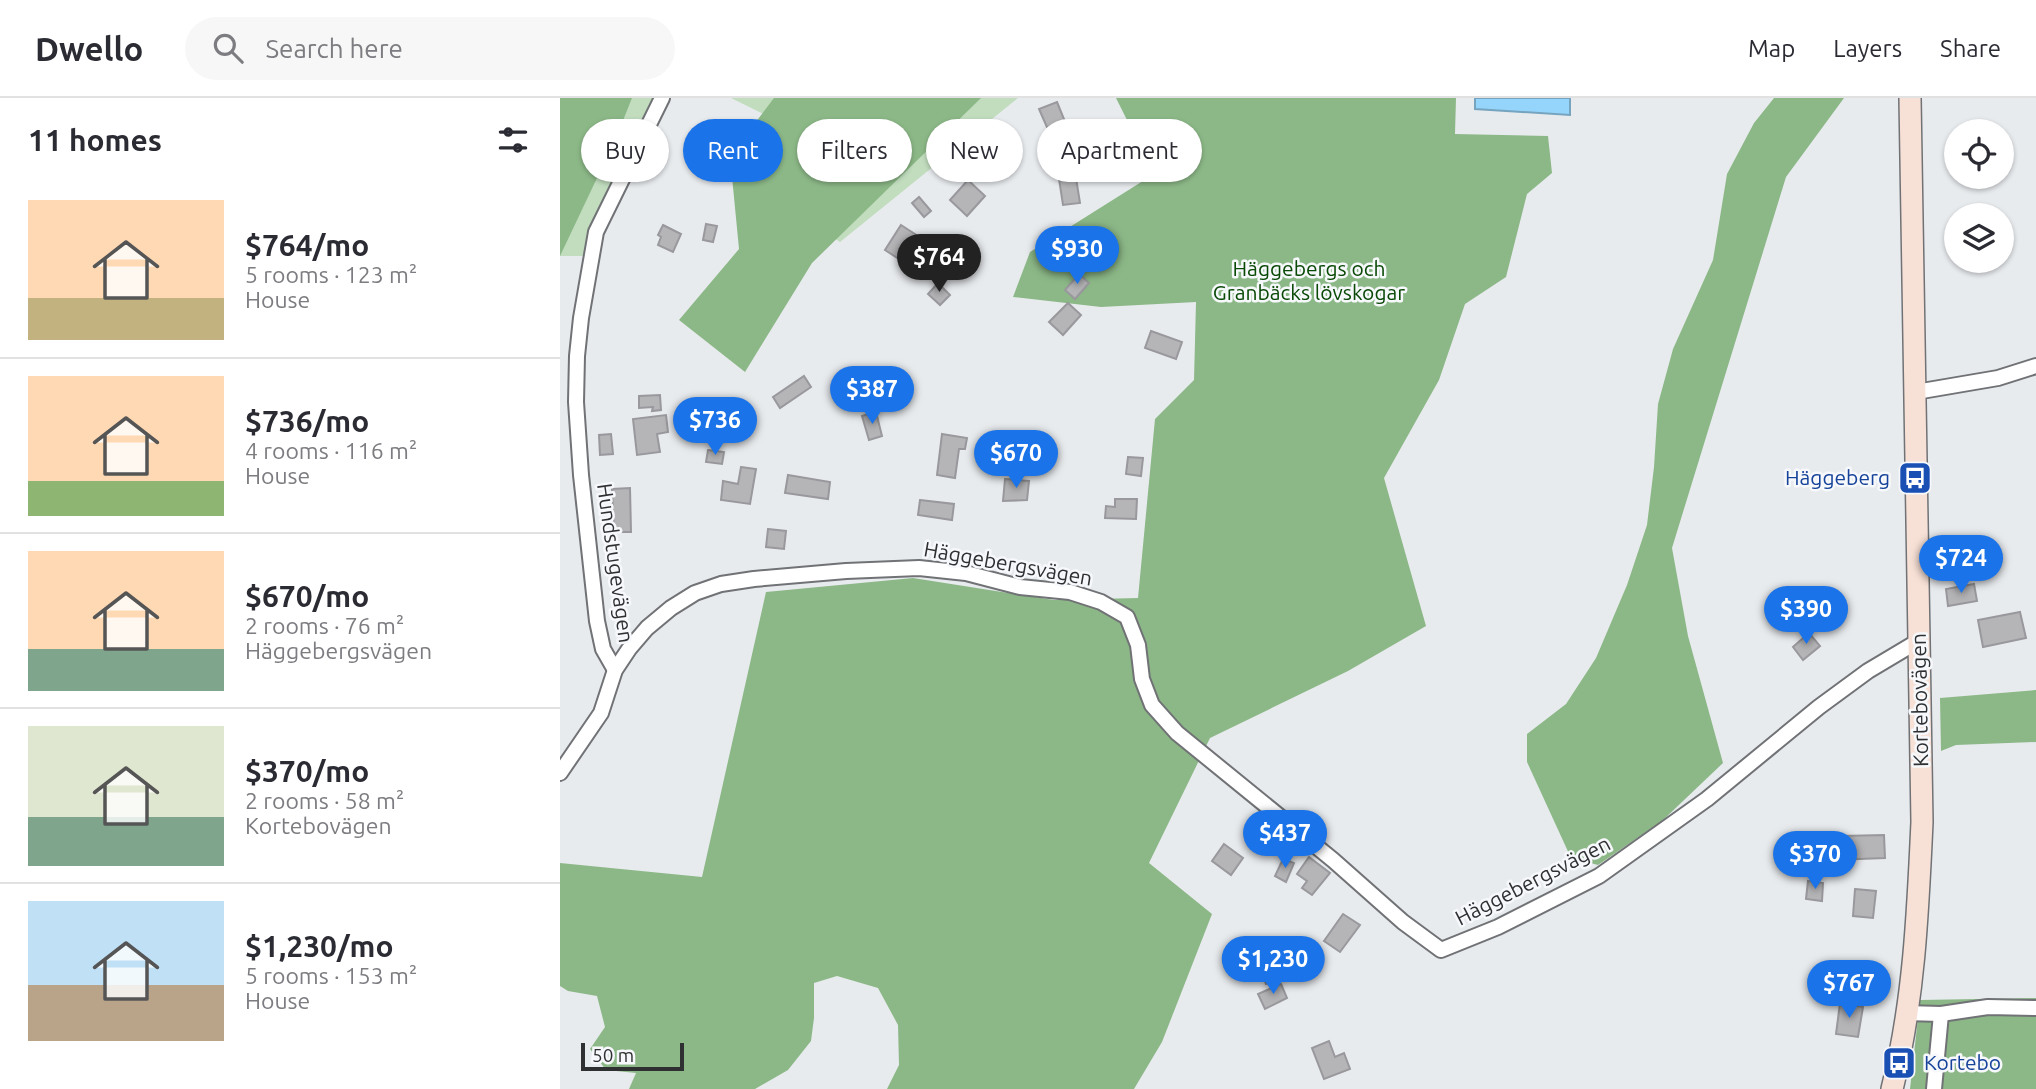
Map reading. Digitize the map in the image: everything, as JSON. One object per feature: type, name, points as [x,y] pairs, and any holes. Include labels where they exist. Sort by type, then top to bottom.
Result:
[{"type":"street","name":"Hundstugevägen","points":[[615,670],[603,649],[596,611],[581,475],[576,402],[581,317],[596,232],[663,98]]},
{"type":"street","name":"Kortebovägen","points":[[1892,1089],[1899,1063],[1918,916],[1920,862],[1920,640],[1910,98]]},
{"type":"street","points":[[1916,392],[1998,378],[2036,366]]},
{"type":"street","name":"Häggebergsvägen","points":[[560,773],[601,713],[615,670],[647,628],[695,593],[721,584],[754,579],[919,568],[966,573],[1020,587],[1070,592],[1101,602],[1127,617],[1138,645],[1142,679],[1152,705],[1177,733],[1333,860],[1403,922],[1441,950],[1498,927],[1599,876],[1707,799],[1819,707],[1868,671],[1920,640]]},
{"type":"street","points":[[1905,1013],[1941,1014],[1989,1007],[2036,1008]]},
{"type":"street","points":[[1934,1089],[1941,1014]]},
{"type":"green space","points":[[560,98],[667,98],[650,119],[581,119],[581,182],[613,182],[583,256],[560,256]]},
{"type":"green space","points":[[560,98],[632,98],[624,119],[581,119],[581,182],[595,182],[560,256]]},
{"type":"green space","points":[[731,98],[1018,98],[992,119],[926,119],[926,172],[840,242],[753,183],[783,182],[783,119],[774,119]]},
{"type":"green space","points":[[774,98],[981,98],[959,119],[926,119],[926,152],[912,165],[912,119],[797,119],[797,182],[895,182],[812,263],[745,372],[679,320],[739,249],[733,182],[783,182],[783,119],[758,119]]},
{"type":"green space","name":"Häggebergs och Granbäcks lövskogar","points":[[1116,98],[1456,98],[1455,134],[1548,136],[1552,173],[1527,194],[1506,277],[1465,304],[1439,380],[1384,478],[1426,626],[1348,671],[1210,738],[1149,863],[1212,914],[1162,1042],[1134,1089],[887,1089],[899,1065],[898,1025],[878,988],[837,976],[814,983],[811,1041],[788,1070],[755,1089],[629,1089],[636,1073],[606,1070],[590,1049],[605,1027],[597,996],[568,991],[560,986],[560,863],[702,877],[766,592],[913,578],[1054,600],[1138,598],[1155,419],[1194,380],[1196,302],[1101,307],[1013,297],[1030,252],[1141,182],[1202,182],[1202,119],[1126,119]]},
{"type":"green space","points":[[1774,98],[1844,98],[1786,177],[1672,548],[1688,636],[1723,763],[1662,821],[1598,865],[1571,858],[1527,762],[1527,734],[1566,704],[1596,658],[1627,585],[1647,525],[1658,404],[1673,349],[1713,260],[1727,174],[1754,123]]},
{"type":"green space","points":[[2036,690],[2036,742],[1956,745],[1941,751],[1940,698]]},
{"type":"green space","points":[[2036,998],[2036,1089],[1910,1089],[1920,1000]]},
{"type":"water","points":[[1475,98],[1570,98],[1570,115],[1475,109]]},
{"type":"building","points":[[1057,102],[1064,119],[1043,119],[1039,109]]},
{"type":"building","points":[[966,182],[970,182],[985,196],[967,216],[950,200]]},
{"type":"building","points":[[1059,182],[1077,182],[1080,203],[1063,205]]},
{"type":"building","points":[[919,197],[931,211],[924,217],[912,203]]},
{"type":"building","points":[[706,224],[717,226],[713,242],[703,240]]},
{"type":"building","points":[[663,225],[681,234],[673,252],[658,245],[661,237],[658,235]]},
{"type":"building","points":[[901,225],[918,236],[902,261],[885,250]]},
{"type":"building","points":[[1079,274],[1089,283],[1075,299],[1065,290]]},
{"type":"building","points":[[938,283],[950,295],[940,305],[928,294]]},
{"type":"building","points":[[1068,303],[1081,315],[1063,335],[1049,322]]},
{"type":"building","points":[[1151,331],[1182,342],[1176,359],[1145,348]]},
{"type":"building","points":[[804,376],[811,387],[780,408],[773,397]]},
{"type":"building","points":[[660,395],[661,410],[652,411],[653,407],[639,408],[639,396]]},
{"type":"building","points":[[876,412],[882,436],[869,440],[862,416]]},
{"type":"building","points":[[666,415],[668,432],[657,434],[660,452],[637,455],[633,419]]},
{"type":"building","points":[[611,434],[613,454],[600,455],[599,435]]},
{"type":"building","points":[[942,434],[967,438],[965,449],[959,449],[955,478],[937,475]]},
{"type":"building","points":[[708,450],[724,452],[722,464],[706,462]]},
{"type":"building","points":[[1128,457],[1143,458],[1141,476],[1126,474]]},
{"type":"building","points":[[741,467],[756,469],[750,504],[721,500],[723,481],[738,484]]},
{"type":"building","points":[[788,475],[830,482],[828,499],[785,493]]},
{"type":"building","points":[[1005,479],[1029,481],[1027,500],[1003,501]]},
{"type":"building","points":[[630,488],[631,532],[614,532],[612,489]]},
{"type":"building","points":[[1115,499],[1137,499],[1136,519],[1105,518],[1106,506],[1115,507]]},
{"type":"building","points":[[920,500],[954,504],[952,520],[918,515]]},
{"type":"building","points":[[768,529],[786,531],[784,549],[766,547]]},
{"type":"building","points":[[1974,584],[1977,601],[1948,606],[1946,589]]},
{"type":"building","points":[[2020,612],[2026,638],[1983,647],[1978,620]]},
{"type":"building","points":[[1809,633],[1820,646],[1803,660],[1793,647]]},
{"type":"building","points":[[1884,835],[1885,858],[1834,860],[1834,846],[1841,846],[1841,836]]},
{"type":"building","points":[[1224,844],[1243,858],[1231,875],[1212,861]]},
{"type":"building","points":[[1309,857],[1330,873],[1312,895],[1302,888],[1307,881],[1297,874]]},
{"type":"building","points":[[1283,859],[1294,863],[1286,882],[1275,876]]},
{"type":"building","points":[[1808,881],[1823,883],[1822,901],[1806,899]]},
{"type":"building","points":[[1855,889],[1876,891],[1873,918],[1853,916]]},
{"type":"building","points":[[1343,914],[1360,925],[1340,952],[1324,941]]},
{"type":"building","points":[[1274,948],[1285,977],[1266,984],[1255,955]]},
{"type":"building","points":[[1281,984],[1287,998],[1265,1009],[1258,994]]},
{"type":"building","points":[[1840,1003],[1863,1007],[1858,1037],[1836,1034]]},
{"type":"building","points":[[1329,1041],[1335,1057],[1344,1053],[1350,1069],[1324,1079],[1312,1048]]},
{"type":"place","name":"Häggeberg","points":[[1915,478]]},
{"type":"place","name":"Kortebo","points":[[1899,1063]]}]
